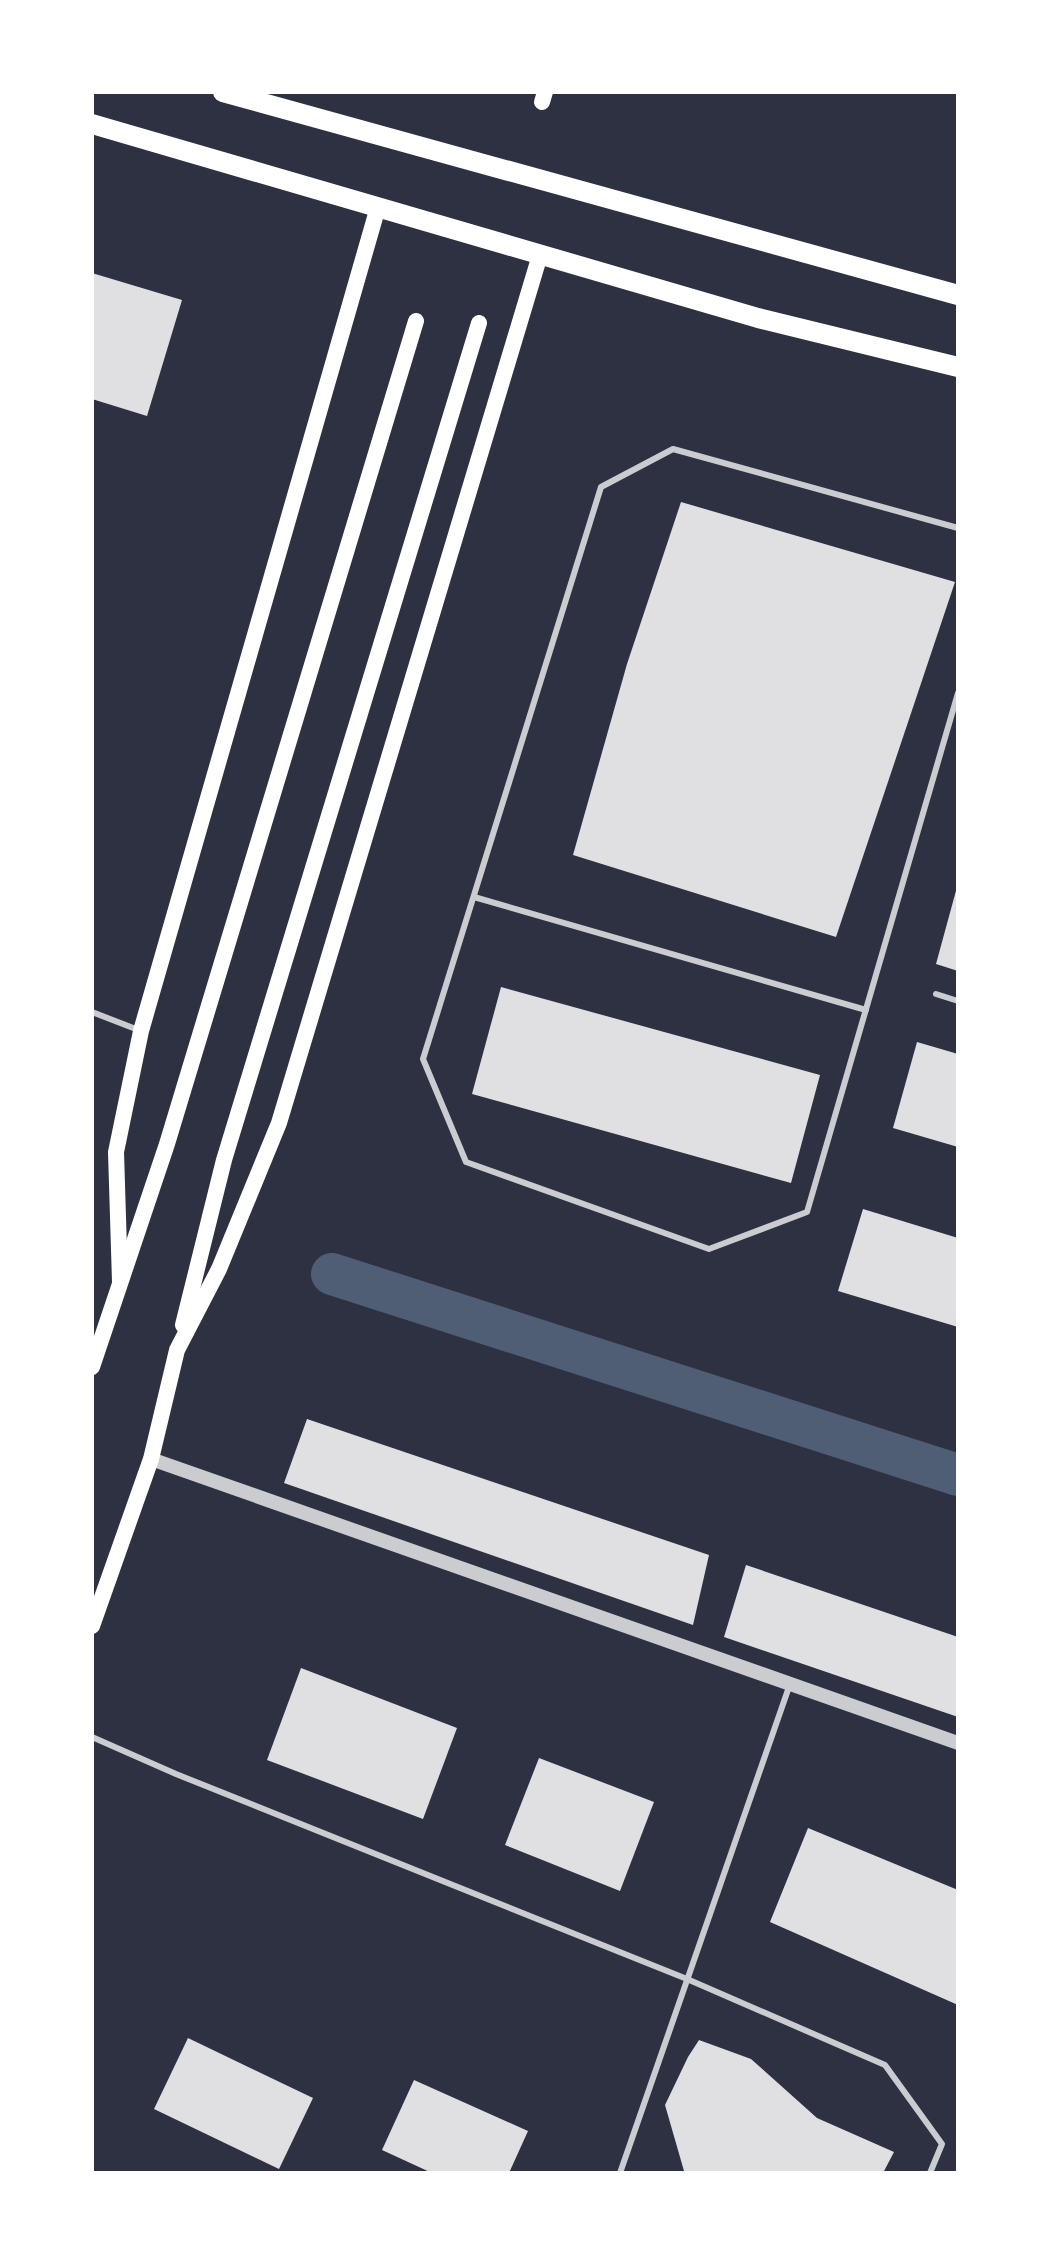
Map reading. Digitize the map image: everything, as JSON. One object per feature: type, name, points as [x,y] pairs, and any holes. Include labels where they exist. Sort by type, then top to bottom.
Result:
[{"type":"main road","points":[[223,92],[958,295]]},
{"type":"main road","points":[[92,124],[758,318],[958,367]]},
{"type":"main road","points":[[120,1282],[116,1152],[141,1031],[378,207]]},
{"type":"main road","points":[[177,1350],[219,1269],[279,1123],[540,255]]},
{"type":"main road","points":[[92,1367],[167,1144],[416,321]]},
{"type":"main road","points":[[92,1626],[151,1459],[224,1160],[479,323]]},
{"type":"street","points":[[151,1459],[958,1743]]},
{"type":"lane","points":[[958,528],[673,449],[601,487],[423,1059],[466,1162],[709,1249],[807,1212],[958,693]]},
{"type":"lane","points":[[474,897],[866,1010]]},
{"type":"lane","points":[[936,994],[958,1001]]},
{"type":"lane","points":[[92,1012],[141,1031]]},
{"type":"lane","points":[[620,2173],[790,1684]]},
{"type":"lane","points":[[92,1737],[176,1774],[687,1979],[885,2065],[942,2144],[930,2173]]},
{"type":"building","points":[[92,273],[182,300],[147,416],[92,399]]},
{"type":"building","points":[[681,502],[955,582],[836,937],[573,855],[627,664]]},
{"type":"building","points":[[958,887],[958,971],[936,964]]},
{"type":"building","points":[[501,987],[820,1075],[791,1183],[472,1094]]},
{"type":"building","points":[[917,1042],[958,1054],[958,1147],[893,1128]]},
{"type":"building","points":[[863,1209],[958,1238],[958,1327],[838,1291]]},
{"type":"building","points":[[307,1419],[709,1555],[693,1625],[284,1483]]},
{"type":"building","points":[[746,1565],[958,1637],[958,1717],[724,1637]]},
{"type":"building","points":[[301,1668],[457,1728],[423,1819],[267,1760]]},
{"type":"building","points":[[539,1758],[654,1802],[620,1891],[505,1845]]},
{"type":"building","points":[[808,1828],[958,1890],[958,2005],[770,1922]]},
{"type":"building","points":[[188,2038],[313,2098],[279,2169],[154,2109]]},
{"type":"building","points":[[699,2040],[751,2059],[817,2118],[894,2152],[883,2173],[686,2173],[665,2105]]},
{"type":"building","points":[[414,2080],[528,2131],[509,2173],[432,2173],[382,2150]]},
{"type":"waterway","points":[[332,1274],[958,1475]]}]
